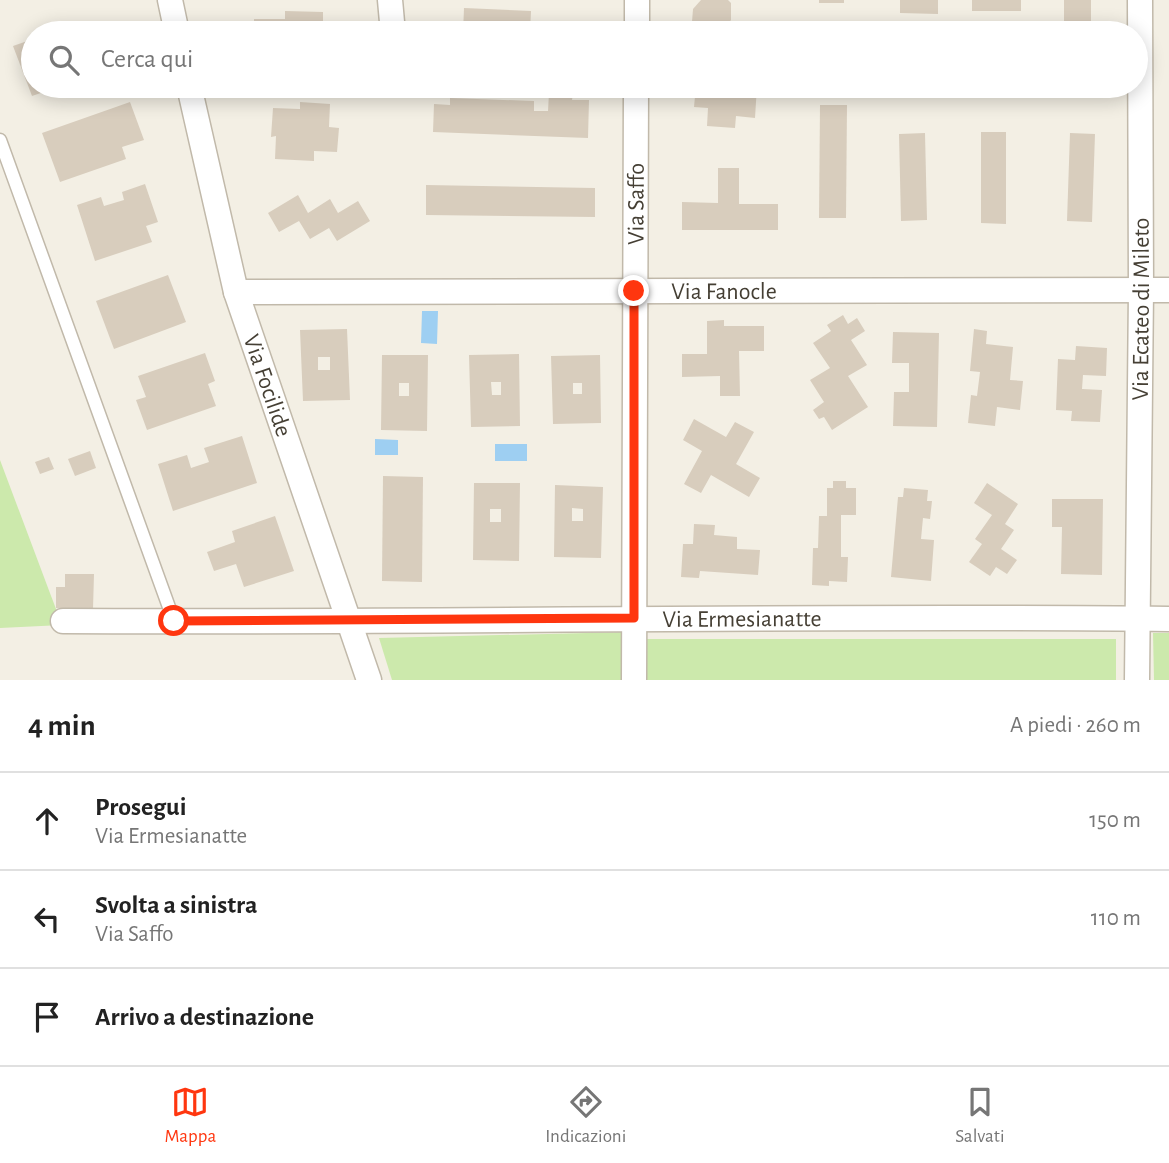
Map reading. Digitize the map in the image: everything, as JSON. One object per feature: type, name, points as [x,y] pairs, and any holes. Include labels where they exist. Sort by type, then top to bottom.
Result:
[{"type":"street","points":[[170,0],[174,21]]},
{"type":"street","points":[[390,0],[392,21]]},
{"type":"street","points":[[636,21],[637,0]]},
{"type":"street","name":"Via Ecateo di Mileto","points":[[1140,0],[1140,21]]},
{"type":"street","name":"Via Focilide","points":[[192,98],[236,292],[369,680]]},
{"type":"street","name":"Via Saffo","points":[[634,680],[636,98]]},
{"type":"street","name":"Via Ecateo di Mileto","points":[[1137,680],[1140,98]]},
{"type":"street","name":"Via Fanocle","points":[[236,292],[1169,290]]},
{"type":"street","name":"Via Ermesianatte","points":[[63,621],[634,618],[1169,620]]},
{"type":"lane","points":[[0,140],[174,621]]},
{"type":"green space","points":[[0,460],[62,625],[0,628]]},
{"type":"green space","points":[[627,632],[628,680],[392,680],[379,638]]},
{"type":"green space","points":[[1153,633],[1169,633],[1169,680],[1154,680]]},
{"type":"green space","points":[[647,639],[1116,639],[1116,680],[647,680]]},
{"type":"water","points":[[422,311],[438,311],[437,344],[421,343]]},
{"type":"water","points":[[375,439],[398,440],[398,455],[375,455]]},
{"type":"water","points":[[495,444],[527,444],[527,461],[495,461]]},
{"type":"building","points":[[701,0],[728,0],[731,3],[731,20],[692,21],[693,9]]},
{"type":"building","points":[[819,0],[844,0],[844,3],[819,3]]},
{"type":"building","points":[[900,0],[938,0],[938,14],[900,13]]},
{"type":"building","points":[[972,0],[1021,0],[1021,11],[972,11]]},
{"type":"building","points":[[1064,0],[1091,0],[1091,21],[1064,21]]},
{"type":"building","points":[[464,8],[531,11],[531,21],[463,21]]},
{"type":"building","points":[[285,11],[323,12],[323,21],[254,21],[285,19]]},
{"type":"building","points":[[21,43],[21,67],[13,46]]},
{"type":"building","points":[[450,98],[534,101],[534,111],[548,111],[549,98],[589,100],[588,138],[433,132],[434,104],[450,105]]},
{"type":"building","points":[[695,98],[756,98],[755,118],[736,116],[735,128],[707,126],[708,108],[694,107]]},
{"type":"building","points":[[130,102],[144,140],[122,147],[126,159],[60,182],[42,133]]},
{"type":"building","points":[[300,102],[330,104],[329,127],[339,128],[337,152],[314,151],[314,161],[275,159],[276,136],[271,137],[273,108],[300,109]]},
{"type":"building","points":[[820,105],[847,105],[846,218],[819,218]]},
{"type":"building","points":[[981,132],[1006,132],[1006,224],[981,223]]},
{"type":"building","points":[[925,133],[927,220],[901,221],[899,134]]},
{"type":"building","points":[[1070,133],[1095,134],[1092,222],[1067,221]]},
{"type":"building","points":[[718,168],[739,168],[739,204],[778,204],[778,230],[682,230],[682,202],[718,203]]},
{"type":"building","points":[[145,184],[158,222],[146,226],[152,242],[95,261],[77,205],[101,197],[104,206],[124,200],[122,192]]},
{"type":"building","points":[[426,185],[595,188],[595,217],[426,215]]},
{"type":"building","points":[[298,195],[308,213],[330,199],[338,213],[358,201],[370,221],[337,241],[329,228],[310,239],[299,221],[279,232],[268,213]]},
{"type":"building","points":[[168,275],[186,322],[114,349],[96,301]]},
{"type":"building","points":[[843,315],[848,324],[857,318],[865,331],[851,340],[867,365],[848,376],[868,407],[832,430],[824,417],[819,419],[813,410],[824,402],[810,380],[830,368],[813,343],[831,331],[827,325]]},
{"type":"building","points":[[724,320],[724,326],[764,326],[764,351],[739,351],[740,396],[720,396],[720,376],[682,377],[682,354],[707,354],[707,321]]},
{"type":"building","points":[[347,329],[350,400],[303,401],[300,330]],"holes":[[[318,357],[330,357],[330,370],[318,370]]]},
{"type":"building","points":[[974,329],[987,331],[986,344],[1013,347],[1010,380],[1023,381],[1020,410],[997,407],[995,426],[968,423],[971,395],[977,396],[980,372],[970,371]]},
{"type":"building","points":[[893,332],[939,333],[937,427],[893,426],[894,392],[909,392],[909,363],[892,363]]},
{"type":"building","points":[[1076,346],[1107,348],[1106,376],[1083,375],[1082,389],[1102,390],[1100,422],[1071,421],[1072,411],[1056,410],[1058,359],[1075,360]]},
{"type":"building","points":[[205,353],[215,381],[208,384],[216,406],[147,430],[136,400],[146,397],[138,376]]},
{"type":"building","points":[[519,354],[520,426],[471,427],[469,355]],"holes":[[[491,382],[501,382],[501,395],[492,395]]]},
{"type":"building","points":[[382,355],[428,355],[427,431],[381,430]],"holes":[[[399,383],[409,383],[409,396],[399,396]]]},
{"type":"building","points":[[600,355],[601,423],[553,424],[551,356]],"holes":[[[573,383],[582,383],[582,394],[573,394]]]},
{"type":"building","points":[[694,419],[726,437],[735,422],[754,432],[736,464],[760,478],[749,497],[711,475],[701,493],[684,484],[702,451],[683,440]]},
{"type":"building","points":[[242,436],[257,483],[173,511],[158,464],[187,455],[191,468],[209,462],[204,448]]},
{"type":"building","points":[[90,451],[96,468],[75,476],[68,459]]},
{"type":"building","points":[[49,457],[54,469],[40,474],[35,462]]},
{"type":"building","points":[[383,476],[423,477],[422,582],[382,581]]},
{"type":"building","points":[[833,481],[846,481],[846,488],[856,488],[856,515],[841,515],[841,557],[848,557],[847,582],[829,581],[829,586],[812,585],[813,548],[818,548],[819,516],[827,516],[827,488],[833,488]]},
{"type":"building","points":[[474,483],[520,483],[519,561],[473,560]],"holes":[[[490,509],[501,509],[501,522],[490,522]]]},
{"type":"building","points":[[987,483],[1018,504],[1005,524],[1014,530],[1001,549],[1017,560],[1007,574],[996,567],[990,576],[969,562],[982,544],[975,539],[992,515],[974,503]]},
{"type":"building","points":[[555,485],[603,487],[601,558],[554,557]],"holes":[[[572,508],[583,509],[583,521],[572,521]]]},
{"type":"building","points":[[904,488],[928,490],[927,501],[932,501],[930,519],[923,518],[921,539],[934,540],[931,581],[891,577],[898,497],[903,497]]},
{"type":"building","points":[[1052,499],[1103,499],[1102,575],[1061,574],[1062,527],[1052,527]]},
{"type":"building","points":[[275,516],[294,571],[244,587],[236,564],[214,571],[207,552],[235,542],[232,531]]},
{"type":"building","points":[[694,524],[715,525],[714,535],[737,537],[737,549],[760,550],[758,575],[700,571],[699,578],[681,577],[683,544],[693,544]]},
{"type":"building","points":[[65,574],[94,574],[93,609],[56,608],[56,587],[65,587]]},
{"type":"route","points":[[174,621],[634,618],[634,291]]}]
